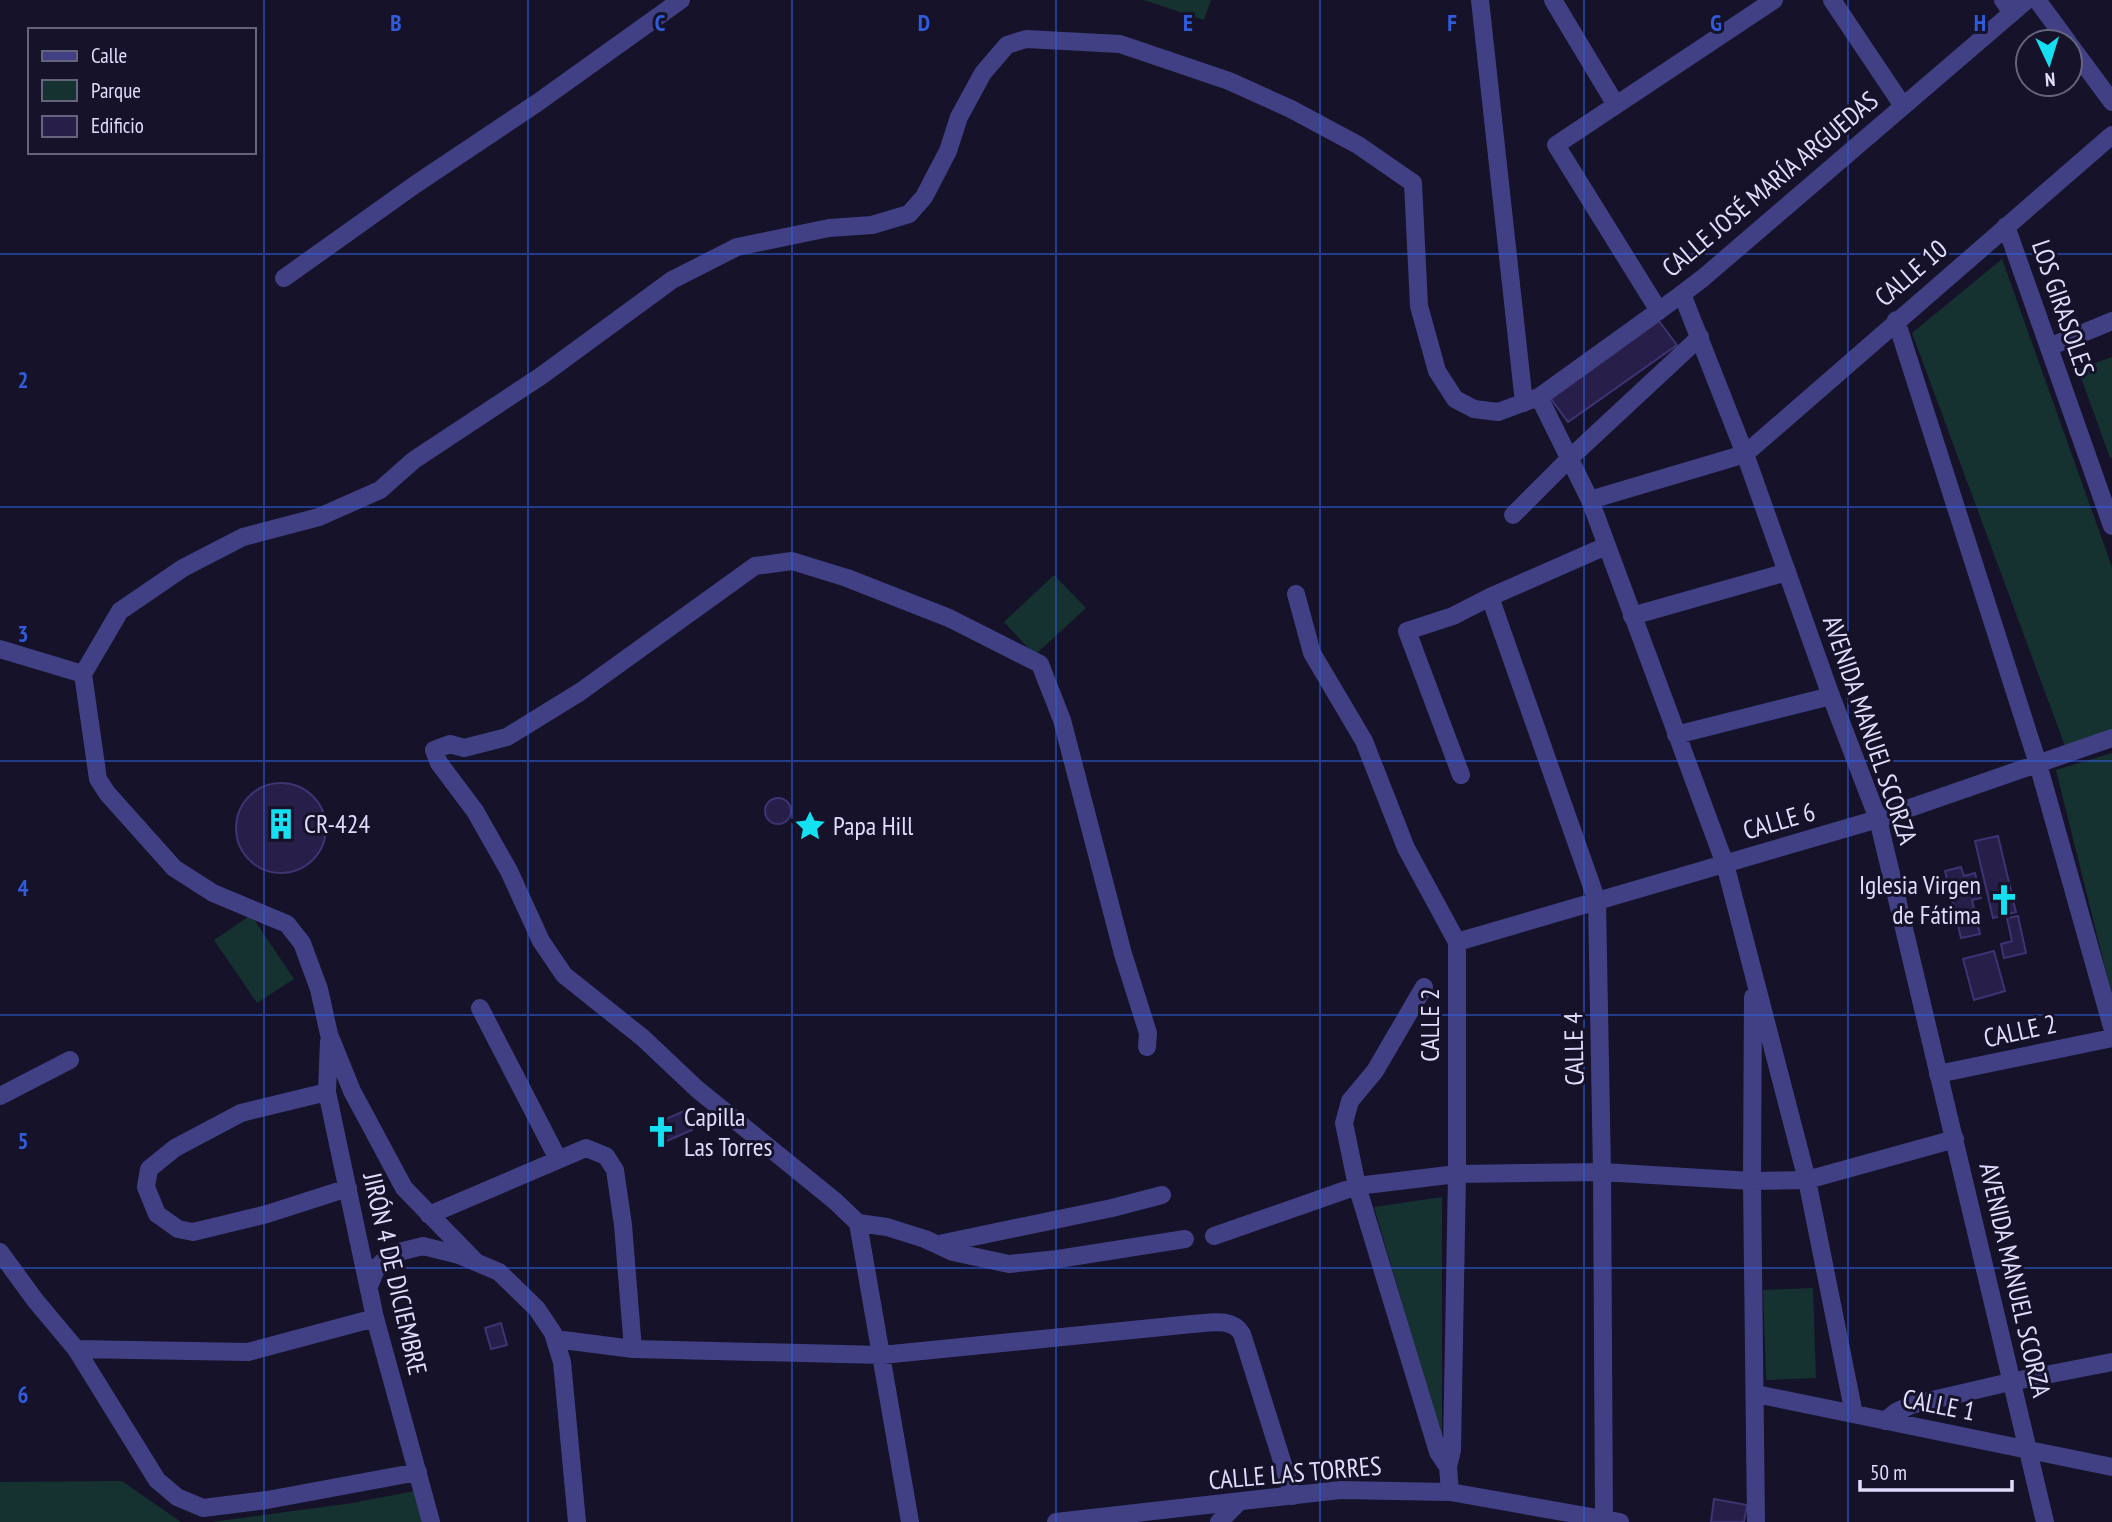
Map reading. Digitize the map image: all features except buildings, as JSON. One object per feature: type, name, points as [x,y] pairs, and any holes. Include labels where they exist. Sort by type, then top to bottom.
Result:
[{"type":"street","points":[[284,278],[681,0]]},
{"type":"street","points":[[1480,0],[1532,400],[1570,458],[1590,500],[1725,864],[1807,1180],[1854,1414]]},
{"type":"street","points":[[1553,0],[1616,105]]},
{"type":"street","points":[[1659,311],[1556,145],[1774,0]]},
{"type":"street","points":[[1832,0],[1903,106]]},
{"type":"street","name":"CALLE JOSÉ MARÍA ARGUEDAS","points":[[1532,400],[1703,278],[1903,106],[2007,6],[2027,0]]},
{"type":"street","points":[[2037,0],[2058,28]]},
{"type":"street","points":[[476,1262],[404,1188],[352,1090],[329,1034],[318,989],[302,943],[287,924],[213,892],[174,868],[107,793],[98,779],[82,674],[120,611],[183,568],[243,537],[319,517],[380,490],[414,460],[541,376],[672,280],[737,247],[829,228],[872,225],[909,214],[924,197],[948,151],[959,117],[983,73],[1007,45],[1026,39],[1120,44],[1229,81],[1291,109],[1358,145],[1413,183],[1419,306],[1437,371],[1455,399],[1474,409],[1498,412],[1532,400]]},
{"type":"street","points":[[2084,64],[2112,102]]},
{"type":"street","name":"CALLE 10","points":[[1745,454],[2112,135]]},
{"type":"street","name":"LOS GIRASOLES","points":[[2006,226],[2049,347],[2105,484],[2112,526]]},
{"type":"street","name":"AVENIDA MANUEL SCORZA","points":[[1682,294],[1745,454],[1878,820],[2045,1522]]},
{"type":"street","points":[[1896,320],[2038,764],[2112,1027]]},
{"type":"street","points":[[2049,347],[2112,321]]},
{"type":"street","points":[[1513,515],[1700,337]]},
{"type":"street","points":[[1590,500],[1745,454]]},
{"type":"street","points":[[1461,775],[1408,631],[1453,616],[1605,546]]},
{"type":"street","points":[[1147,1047],[1148,1033],[1123,954],[1062,720],[1040,664],[949,618],[847,578],[792,561],[755,566],[580,692],[507,737],[464,748],[450,744],[434,750],[439,762],[475,811],[509,872],[541,941],[564,975],[643,1038],[697,1089],[835,1201],[858,1223],[887,1227],[939,1244],[953,1252],[1009,1264],[1185,1239]]},
{"type":"street","points":[[1632,617],[1787,572]]},
{"type":"street","name":"CALLE 2","points":[[1296,594],[1312,653],[1364,741],[1406,848],[1457,942],[1457,1174],[1452,1450],[1448,1467],[1450,1492]]},
{"type":"street","name":"CALLE 4","points":[[1490,597],[1597,901],[1612,1520]]},
{"type":"street","points":[[0,649],[82,674]]},
{"type":"street","points":[[1676,735],[1831,696]]},
{"type":"street","name":"CALLE 6","points":[[1457,942],[1878,820],[2112,738]]},
{"type":"street","points":[[1754,974],[1752,1181],[1756,1522]]},
{"type":"street","points":[[1424,987],[1375,1072],[1350,1101],[1344,1124],[1357,1186],[1438,1452],[1448,1467]]},
{"type":"street","points":[[480,1008],[558,1160]]},
{"type":"street","name":"JIRÓN 4 DE DICIEMBRE","points":[[329,1034],[327,1092],[375,1318],[431,1522]]},
{"type":"street","name":"CALLE 2","points":[[1938,1074],[2112,1038]]},
{"type":"street","points":[[0,1096],[70,1060]]},
{"type":"street","points":[[327,1092],[241,1113],[175,1148],[149,1169],[146,1187],[157,1214],[178,1229],[192,1233],[267,1214],[348,1188]]},
{"type":"street","points":[[1214,1236],[1357,1186],[1457,1174],[1602,1172],[1752,1181],[1807,1180],[1955,1139]]},
{"type":"street","points":[[429,1214],[586,1148],[606,1156],[615,1170],[623,1225],[633,1349]]},
{"type":"street","points":[[939,1244],[1112,1209],[1162,1195]]},
{"type":"street","points":[[858,1223],[910,1522]]},
{"type":"street","points":[[369,1286],[377,1267],[391,1254],[423,1246],[459,1255],[499,1272],[537,1309],[555,1339],[562,1362],[577,1522]]},
{"type":"street","points":[[0,1252],[76,1349],[157,1480],[177,1497],[203,1507],[267,1500],[418,1472]]},
{"type":"street","points":[[76,1349],[248,1352],[375,1318]]},
{"type":"street","points":[[555,1339],[633,1349],[882,1355],[1192,1324],[1231,1323],[1238,1327],[1242,1334],[1293,1496]]},
{"type":"street","points":[[1885,1421],[1911,1405],[2112,1362]]},
{"type":"street","name":"CALLE 1","points":[[1756,1394],[2112,1467]]},
{"type":"street","name":"CALLE LAS TORRES","points":[[1063,1522],[1340,1490],[1450,1492],[1612,1520]]},
{"type":"street","points":[[1219,1522],[1238,1503]]},
{"type":"green space","points":[[1144,0],[1211,0],[1204,20]]},
{"type":"green space","points":[[2002,259],[2112,567],[2112,730],[2065,746],[1912,333]]},
{"type":"green space","points":[[2112,357],[2112,457],[2110,458],[2078,369]]},
{"type":"green space","points":[[1054,575],[1086,608],[1035,655],[1004,622]]},
{"type":"green space","points":[[2112,753],[2112,996],[2056,770]]},
{"type":"green space","points":[[251,915],[294,979],[257,1003],[214,940]]},
{"type":"green space","points":[[1442,1197],[1442,1439],[1374,1207]]},
{"type":"green space","points":[[1813,1288],[1816,1378],[1766,1380],[1763,1290]]},
{"type":"green space","points":[[122,1481],[181,1522],[0,1522],[0,1482]]},
{"type":"green space","points":[[415,1491],[423,1522],[212,1522],[352,1503]]},
{"type":"place","name":"CR-424","points":[[281,824]]},
{"type":"place","name":"Papa Hill","points":[[810,826]]},
{"type":"place","name":"Iglesia Virgen de Fátima","points":[[2004,900]]},
{"type":"place","name":"Capilla Las Torres","points":[[661,1132]]}]
